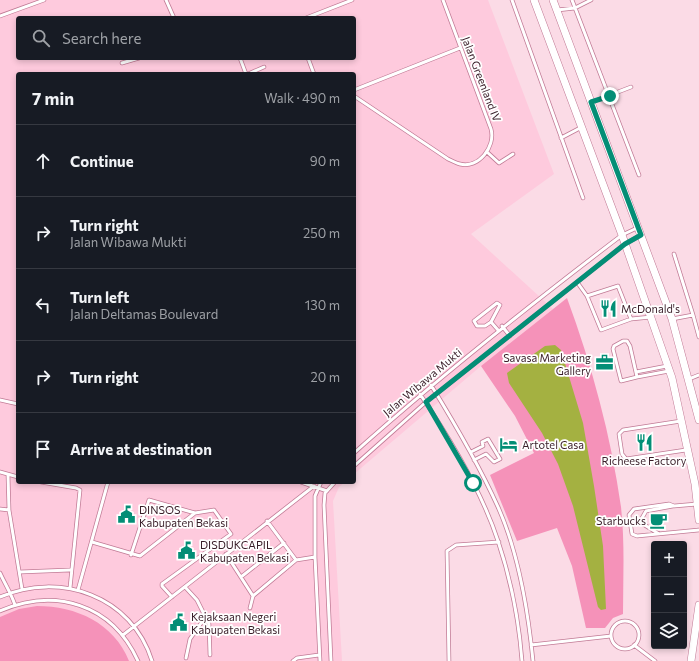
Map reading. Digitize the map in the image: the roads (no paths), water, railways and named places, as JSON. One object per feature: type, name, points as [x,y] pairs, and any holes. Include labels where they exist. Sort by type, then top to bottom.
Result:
[{"type":"street","points":[[534,0],[580,128],[622,235],[668,368],[688,449],[699,520]]},
{"type":"street","points":[[553,0],[672,319],[699,420]]},
{"type":"street","points":[[691,661],[699,605]]},
{"type":"lane","points":[[0,16],[44,0]]},
{"type":"lane","points":[[166,0],[173,16]]},
{"type":"lane","points":[[311,16],[352,0]]},
{"type":"lane","name":"Jalan Greenland IV","points":[[442,0],[492,133],[491,146],[487,152]]},
{"type":"lane","points":[[512,0],[583,198]]},
{"type":"lane","points":[[572,0],[639,175]]},
{"type":"lane","points":[[557,10],[575,8],[591,0]]},
{"type":"lane","points":[[356,89],[460,48]]},
{"type":"lane","points":[[122,63],[132,60]]},
{"type":"lane","points":[[241,60],[246,72]]},
{"type":"lane","points":[[309,60],[313,72]]},
{"type":"lane","points":[[252,72],[264,67]]},
{"type":"lane","points":[[591,102],[632,87]]},
{"type":"lane","points":[[356,97],[448,159],[460,164],[474,162],[487,152],[499,163],[513,154]]},
{"type":"lane","points":[[561,138],[580,128]]},
{"type":"lane","name":"Jalan Wibawa Mukti","points":[[356,450],[420,394],[502,326],[622,235],[638,228]]},
{"type":"lane","name":"Jalan Wibawa Mukti","points":[[356,464],[426,402],[625,244],[641,235]]},
{"type":"lane","points":[[674,254],[699,337]]},
{"type":"lane","points":[[577,282],[588,296],[601,330],[631,320],[651,317]]},
{"type":"lane","points":[[588,296],[618,286],[631,320]]},
{"type":"lane","points":[[495,302],[500,305],[491,322],[485,326],[477,326],[474,321],[495,302]]},
{"type":"lane","points":[[672,319],[693,315]]},
{"type":"lane","points":[[491,322],[498,330]]},
{"type":"lane","points":[[502,326],[510,336]]},
{"type":"lane","points":[[637,377],[630,346],[627,341],[614,346],[613,349],[620,380],[624,381],[668,368]]},
{"type":"lane","points":[[636,372],[668,368]]},
{"type":"lane","points":[[689,379],[699,375]]},
{"type":"lane","points":[[431,385],[471,452],[498,508],[518,566],[530,627],[533,661]]},
{"type":"lane","points":[[420,394],[473,483],[498,542],[520,632],[522,661]]},
{"type":"lane","points":[[0,400],[16,404]]},
{"type":"lane","points":[[682,421],[623,430],[619,434],[622,454],[626,459],[688,449]]},
{"type":"lane","points":[[471,452],[484,446],[482,442],[488,439],[500,459],[494,462],[486,454],[474,460]]},
{"type":"lane","points":[[0,472],[16,476]]},
{"type":"lane","points":[[8,475],[8,510],[22,589]]},
{"type":"lane","points":[[58,484],[76,488],[80,491],[70,570],[70,588]]},
{"type":"lane","points":[[78,590],[107,484]]},
{"type":"lane","points":[[308,484],[327,491]]},
{"type":"lane","points":[[123,635],[267,521],[318,484]]},
{"type":"lane","points":[[332,661],[324,505],[327,491],[333,484]]},
{"type":"lane","points":[[316,486],[315,557],[320,661]]},
{"type":"lane","points":[[131,555],[149,500],[195,512],[213,509],[231,534],[162,584],[162,586],[172,597]]},
{"type":"lane","points":[[674,506],[669,504],[634,508],[629,515],[632,534],[637,536],[699,530]]},
{"type":"lane","points":[[659,534],[643,524],[644,514],[646,511],[697,504]]},
{"type":"lane","points":[[0,509],[8,510]]},
{"type":"lane","points":[[92,542],[131,555],[140,556],[195,512]]},
{"type":"lane","points":[[267,521],[296,560]]},
{"type":"lane","points":[[449,661],[447,551],[456,545],[498,542]]},
{"type":"lane","points":[[241,577],[284,543]]},
{"type":"lane","points":[[226,554],[252,596],[250,608]]},
{"type":"lane","points":[[252,596],[296,560],[315,557]]},
{"type":"lane","points":[[20,572],[70,570]]},
{"type":"lane","points":[[0,573],[6,587],[11,592],[15,605]]},
{"type":"lane","points":[[0,597],[11,592],[38,586],[78,590],[109,604],[134,627],[143,641],[152,661]]},
{"type":"lane","points":[[185,587],[206,616],[209,624],[210,655]]},
{"type":"lane","points":[[0,611],[34,600],[54,600],[74,603],[92,610],[109,622],[123,635],[138,661]]},
{"type":"lane","points":[[186,658],[190,638],[206,616]]},
{"type":"lane","points":[[630,622],[638,630],[638,638],[634,645],[628,648],[620,648],[614,643],[612,636],[613,628],[619,623],[630,622]]},
{"type":"lane","points":[[531,645],[612,636]]},
{"type":"lane","points":[[634,645],[655,661]]},
{"type":"lane","points":[[293,661],[297,658],[319,656]]},
{"type":"place","name":"McDonald's","points":[[608,308]]},
{"type":"place","name":"Savasa Marketing Gallery","points":[[604,363]]},
{"type":"place","name":"Richeese Factory","points":[[644,442]]},
{"type":"place","name":"Artotel Casa","points":[[509,444]]},
{"type":"place","name":"DINSOS Kabupaten Bekasi","points":[[126,515]]},
{"type":"place","name":"Starbucks","points":[[659,520]]},
{"type":"place","name":"DISDUKCAPIL Kabupaten Bekasi","points":[[187,550]]},
{"type":"place","name":"Kejaksaan Negeri Kabupaten Bekasi","points":[[178,622]]}]
